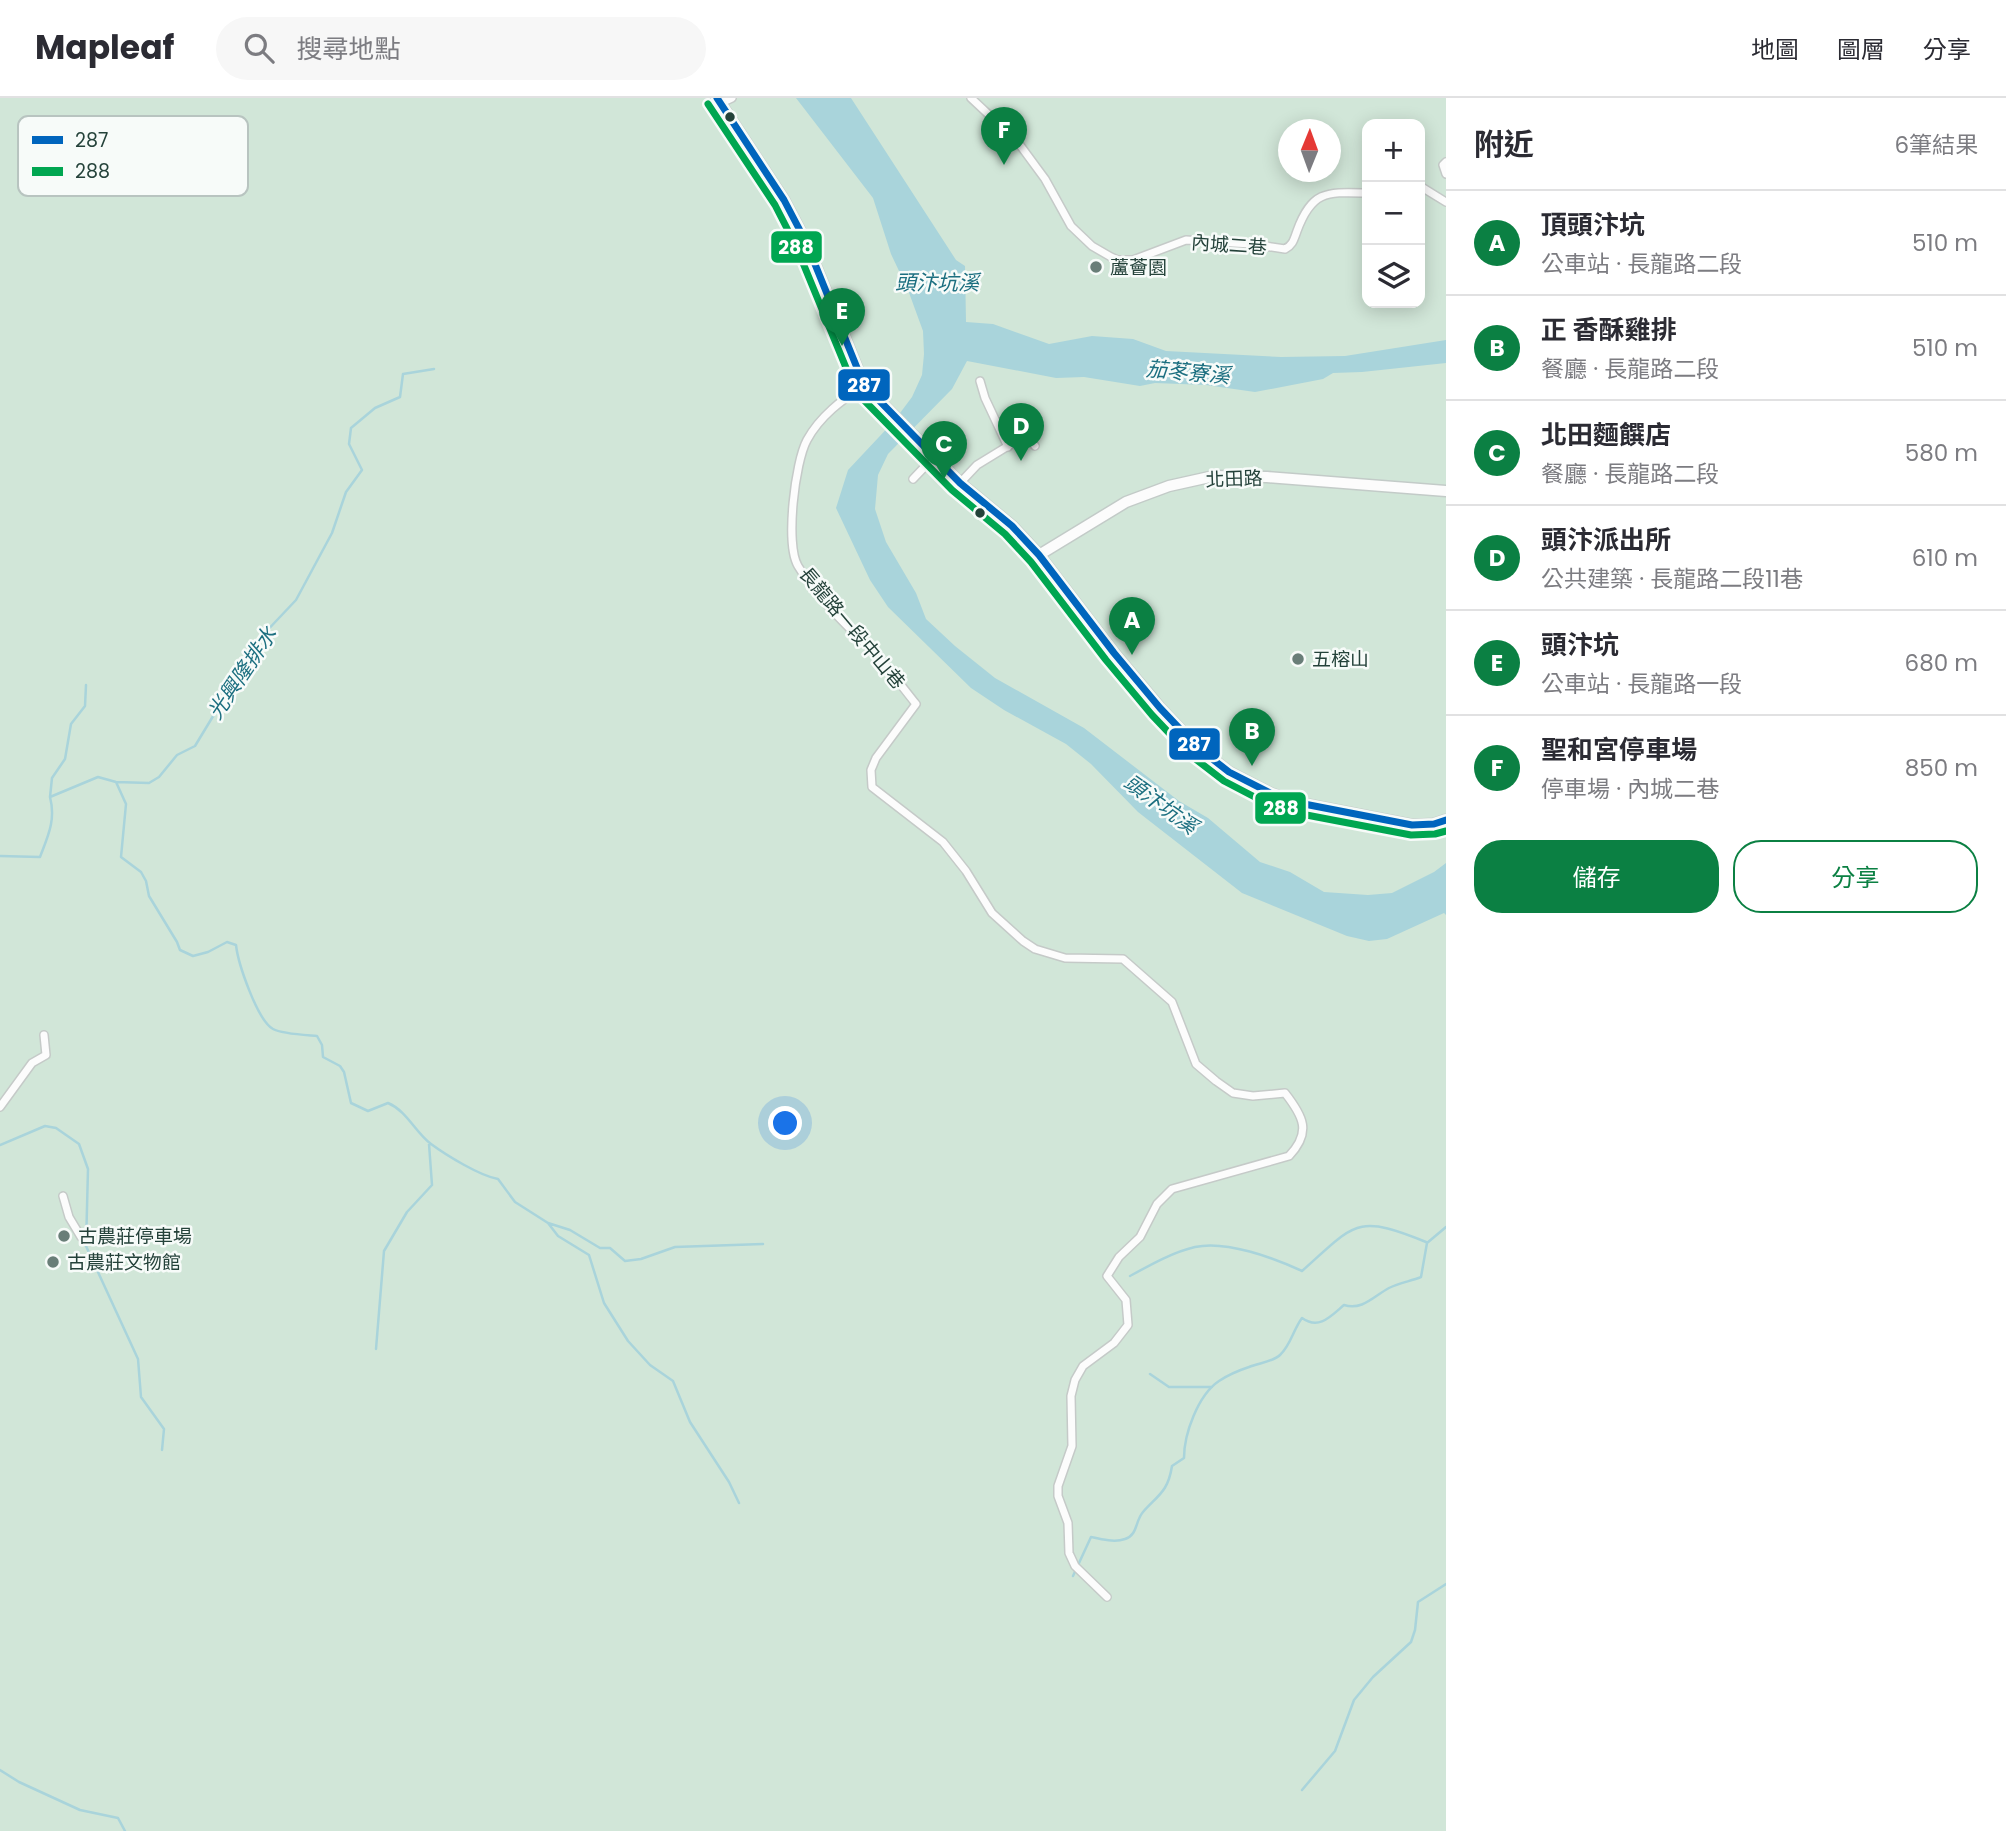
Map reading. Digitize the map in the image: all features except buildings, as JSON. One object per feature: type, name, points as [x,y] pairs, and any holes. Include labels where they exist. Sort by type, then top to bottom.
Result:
[{"type":"main road","points":[[719,101],[785,200],[806,242],[864,385],[960,483],[1012,526],[1040,555],[1160,708],[1197,747],[1229,772],[1272,794],[1299,803],[1412,825],[1434,824],[1446,820]]},
{"type":"main road","name":"北田路","points":[[1040,555],[1126,502],[1169,486],[1214,476],[1267,477],[1446,491]]},
{"type":"street","points":[[719,101],[732,98]]},
{"type":"street","name":"內城二巷","points":[[971,98],[1017,141],[1045,179],[1071,226],[1092,246],[1118,260],[1140,258],[1186,240],[1285,249],[1292,244],[1305,211],[1315,200],[1338,192],[1362,193]]},
{"type":"street","points":[[1446,162],[1443,165],[1446,174]]},
{"type":"street","points":[[1425,189],[1446,202]]},
{"type":"street","points":[[980,381],[1008,447]]},
{"type":"street","name":"長龍路一段中山巷","points":[[864,385],[834,405],[806,440],[793,507],[792,539],[797,564],[842,622],[881,660],[916,704],[876,758],[871,770],[872,787],[943,842],[992,913],[1023,941],[1035,949],[1065,958],[1123,959],[1172,1002],[1196,1064],[1233,1093],[1253,1096],[1285,1093],[1302,1116],[1300,1145],[1289,1156],[1172,1189],[1157,1204],[1140,1237],[1119,1257],[1107,1276],[1126,1300],[1128,1325],[1114,1343],[1083,1366],[1075,1380],[1071,1396],[1072,1446],[1058,1486],[1058,1496],[1068,1523],[1069,1552],[1075,1566],[1107,1597]]},
{"type":"street","points":[[960,483],[976,465],[1026,435],[1035,446]]},
{"type":"street","points":[[913,479],[934,457]]},
{"type":"street","points":[[0,1107],[32,1063],[46,1055],[44,1035]]},
{"type":"street","points":[[63,1196],[69,1217],[81,1237]]},
{"type":"green space","points":[[0,98],[1446,98],[1446,1831],[0,1831]]},
{"type":"water","name":"頭汴坑溪","points":[[796,98],[851,98],[956,260],[965,266],[966,322],[993,324],[1049,344],[1092,336],[1133,339],[1166,351],[1281,357],[1345,356],[1446,340],[1446,363],[1333,373],[1323,379],[1255,392],[1206,385],[1155,383],[1140,386],[1084,377],[1056,378],[967,361],[952,389],[888,454],[878,475],[875,509],[886,542],[916,593],[926,619],[995,678],[1084,728],[1179,801],[1208,818],[1260,862],[1290,872],[1324,892],[1368,895],[1392,893],[1446,863],[1446,915],[1444,913],[1387,939],[1369,941],[1347,936],[1242,893],[1138,812],[1091,764],[1066,744],[1004,710],[971,688],[888,607],[870,580],[836,508],[848,470],[894,421],[912,397],[922,375],[923,331],[891,254],[873,198]]},
{"type":"waterway","name":"光興隆排水","points":[[0,856],[40,857],[52,821],[50,797],[98,777],[116,782],[149,783],[159,777],[177,755],[195,746],[261,637],[296,600],[332,533],[346,492],[362,470],[349,444],[351,428],[375,408],[400,397],[403,374],[434,369]]},
{"type":"waterway","points":[[50,797],[52,778],[65,759],[71,724],[85,706],[86,685]]},
{"type":"waterway","points":[[116,782],[126,804],[121,857],[141,872],[149,896],[180,950],[193,956],[227,942],[236,945],[249,990],[267,1024],[282,1032],[317,1036],[322,1045],[323,1057],[340,1066],[344,1072],[351,1103],[368,1111],[388,1103],[395,1107],[431,1144],[473,1170],[498,1179],[515,1202],[548,1223],[558,1236],[589,1255],[604,1303],[628,1341],[650,1365],[673,1381],[690,1422],[729,1482],[739,1503]]},
{"type":"waterway","points":[[0,1145],[45,1126],[56,1128],[79,1144],[88,1169],[86,1246],[138,1359],[141,1397],[164,1429],[162,1450]]},
{"type":"waterway","points":[[376,1349],[384,1251],[407,1212],[432,1185],[429,1144]]},
{"type":"waterway","points":[[548,1223],[570,1230],[600,1248],[610,1248],[625,1261],[641,1259],[675,1247],[763,1244]]},
{"type":"waterway","points":[[1130,1276],[1178,1252],[1207,1245],[1250,1252],[1302,1271],[1346,1234],[1357,1228],[1370,1226],[1426,1242]]},
{"type":"waterway","points":[[1073,1576],[1091,1537],[1117,1541],[1132,1534],[1140,1516],[1165,1487],[1172,1466],[1184,1458],[1194,1416],[1211,1387],[1234,1373],[1277,1357],[1287,1347],[1302,1318],[1314,1323],[1319,1322],[1329,1318],[1344,1305],[1357,1306],[1389,1288],[1421,1277],[1427,1243],[1446,1227]]},
{"type":"waterway","points":[[1150,1374],[1169,1387],[1212,1387]]},
{"type":"waterway","points":[[1302,1790],[1335,1751],[1354,1700],[1373,1677],[1411,1642],[1418,1602],[1446,1584]]},
{"type":"waterway","points":[[0,1770],[19,1782],[80,1810],[118,1818],[125,1831]]},
{"type":"transit line","name":"287","points":[[717,98],[784,200],[806,242],[864,385],[960,483],[1012,526],[1039,555],[1114,653],[1197,747],[1229,772],[1272,794],[1299,803],[1412,825],[1434,824],[1446,820]]},
{"type":"transit line","name":"288","points":[[708,104],[775,205],[796,246],[856,392],[952,490],[1005,534],[1031,562],[1106,660],[1189,754],[1224,781],[1268,804],[1296,813],[1411,835],[1446,831]]},
{"type":"place","name":"聖和宮停車場","points":[[1004,165]]},
{"type":"place","name":"蘆薈園","points":[[1096,267]]},
{"type":"place","name":"頭汴坑","points":[[842,346]]},
{"type":"place","name":"頭汴派出所","points":[[1021,461]]},
{"type":"place","name":"北田麵饌店","points":[[944,479]]},
{"type":"place","name":"頂頭汴坑","points":[[1132,655]]},
{"type":"place","name":"五榕山","points":[[1298,659]]},
{"type":"place","name":"正 香酥雞排","points":[[1252,766]]},
{"type":"place","name":"古農莊停車場","points":[[64,1236]]},
{"type":"place","name":"古農莊文物館","points":[[53,1262]]},
{"type":"water label","name":"茄苳寮溪","points":[[1188,372]]}]
